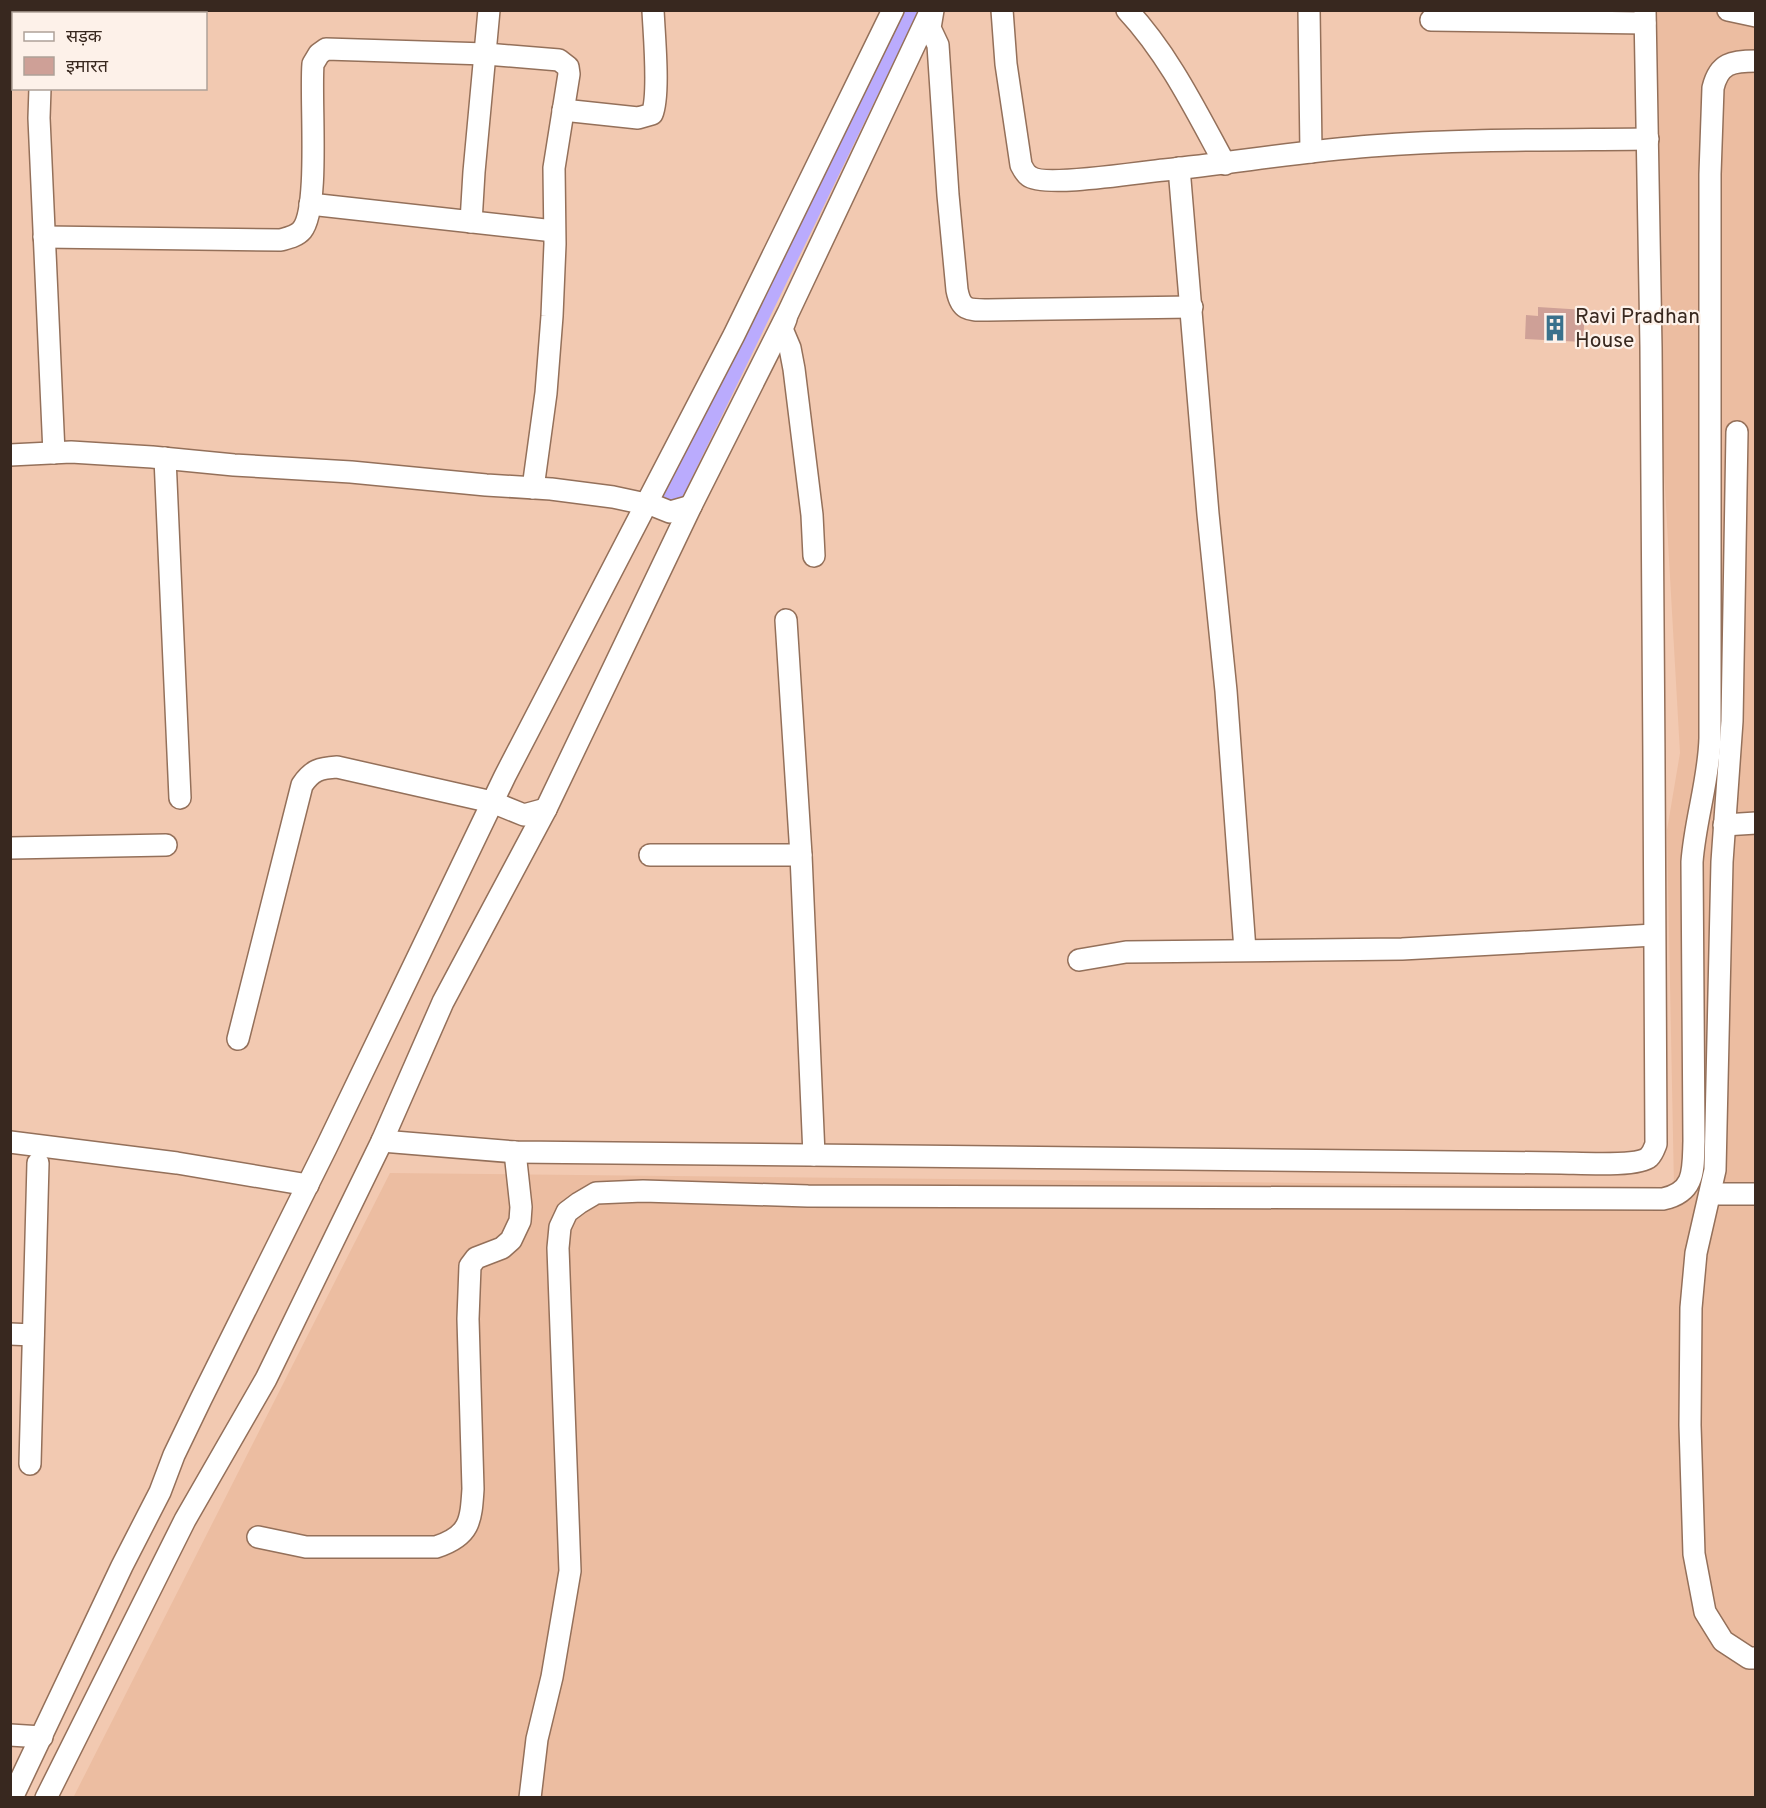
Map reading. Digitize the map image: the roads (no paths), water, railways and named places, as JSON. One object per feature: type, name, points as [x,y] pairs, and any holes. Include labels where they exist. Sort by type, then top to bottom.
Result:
[{"type":"street","points":[[471,222],[489,10]]},
{"type":"street","points":[[563,110],[638,118],[652,114],[655,88],[653,10]]},
{"type":"street","points":[[932,10],[930,28],[938,45],[957,290],[959,302],[963,307],[971,310],[1192,307]]},
{"type":"street","points":[[46,1797],[185,1520],[266,1379],[382,1141],[443,1002],[546,809],[691,506],[788,313],[932,10]]},
{"type":"street","points":[[1002,10],[1021,165],[1029,176],[1036,180],[1054,181],[1225,164],[1311,152],[1447,143],[1648,139]]},
{"type":"street","points":[[1127,10],[1150,36],[1161,53],[1225,164]]},
{"type":"street","points":[[1309,10],[1311,152]]},
{"type":"street","points":[[1728,10],[1755,16]]},
{"type":"street","points":[[12,1797],[122,1566],[163,1486],[174,1455],[201,1399],[497,804],[657,507],[734,335],[889,12]]},
{"type":"street","points":[[382,1141],[515,1152],[1561,1163],[1641,1161],[1649,1158],[1656,1144],[1654,699],[1645,17],[1431,20]]},
{"type":"street","points":[[44,237],[281,240],[294,236],[302,230],[308,217],[312,191],[313,64],[319,54],[326,49],[486,54],[549,58],[565,63],[569,74],[554,168],[552,316],[546,393],[533,488]]},
{"type":"street","points":[[530,1797],[537,1739],[552,1677],[570,1571],[558,1248],[560,1227],[567,1212],[596,1193],[643,1191],[808,1196],[1617,1199],[1663,1198],[1677,1196],[1685,1190],[1690,1180],[1694,1141],[1692,862],[1694,836],[1710,764],[1711,110],[1716,75],[1722,68],[1731,63],[1755,61]]},
{"type":"street","points":[[40,90],[39,118],[54,453]]},
{"type":"street","points":[[1179,168],[1208,514],[1226,691],[1245,950]]},
{"type":"street","points":[[310,204],[554,231]]},
{"type":"street","points":[[788,313],[782,329],[790,348],[794,369],[812,515],[814,556]]},
{"type":"street","points":[[1737,432],[1732,722],[1722,862],[1716,1170],[1696,1253],[1691,1308],[1690,1425],[1694,1554],[1705,1612],[1723,1641],[1749,1658],[1755,1658]]},
{"type":"street","points":[[10,455],[71,452],[165,458],[533,488],[613,497],[657,507],[691,506]]},
{"type":"street","points":[[165,458],[180,798]]},
{"type":"street","points":[[786,620],[801,855],[814,1155]]},
{"type":"street","points":[[238,1039],[302,785],[309,774],[318,768],[337,767],[497,804],[524,815],[546,809]]},
{"type":"street","points":[[1724,825],[1755,823]]},
{"type":"street","points":[[10,848],[166,845]]},
{"type":"street","points":[[650,855],[801,855]]},
{"type":"street","points":[[1079,960],[1126,952],[1402,949],[1654,935]]},
{"type":"street","points":[[10,1142],[166,1162],[308,1185]]},
{"type":"street","points":[[258,1537],[306,1547],[436,1547],[451,1542],[461,1535],[472,1514],[473,1489],[468,1319],[470,1266],[476,1258],[502,1248],[511,1240],[519,1221],[521,1208],[515,1152]]},
{"type":"street","points":[[30,1464],[38,1162]]},
{"type":"street","points":[[1711,1194],[1755,1194]]},
{"type":"street","points":[[10,1334],[33,1335]]},
{"type":"street","points":[[153,1506],[185,1520]]},
{"type":"street","points":[[10,1735],[42,1737]]},
{"type":"waterway","points":[[672,498],[909,10]]},
{"type":"place","name":"Ravi Pradhan House","points":[[1555,328]]}]
